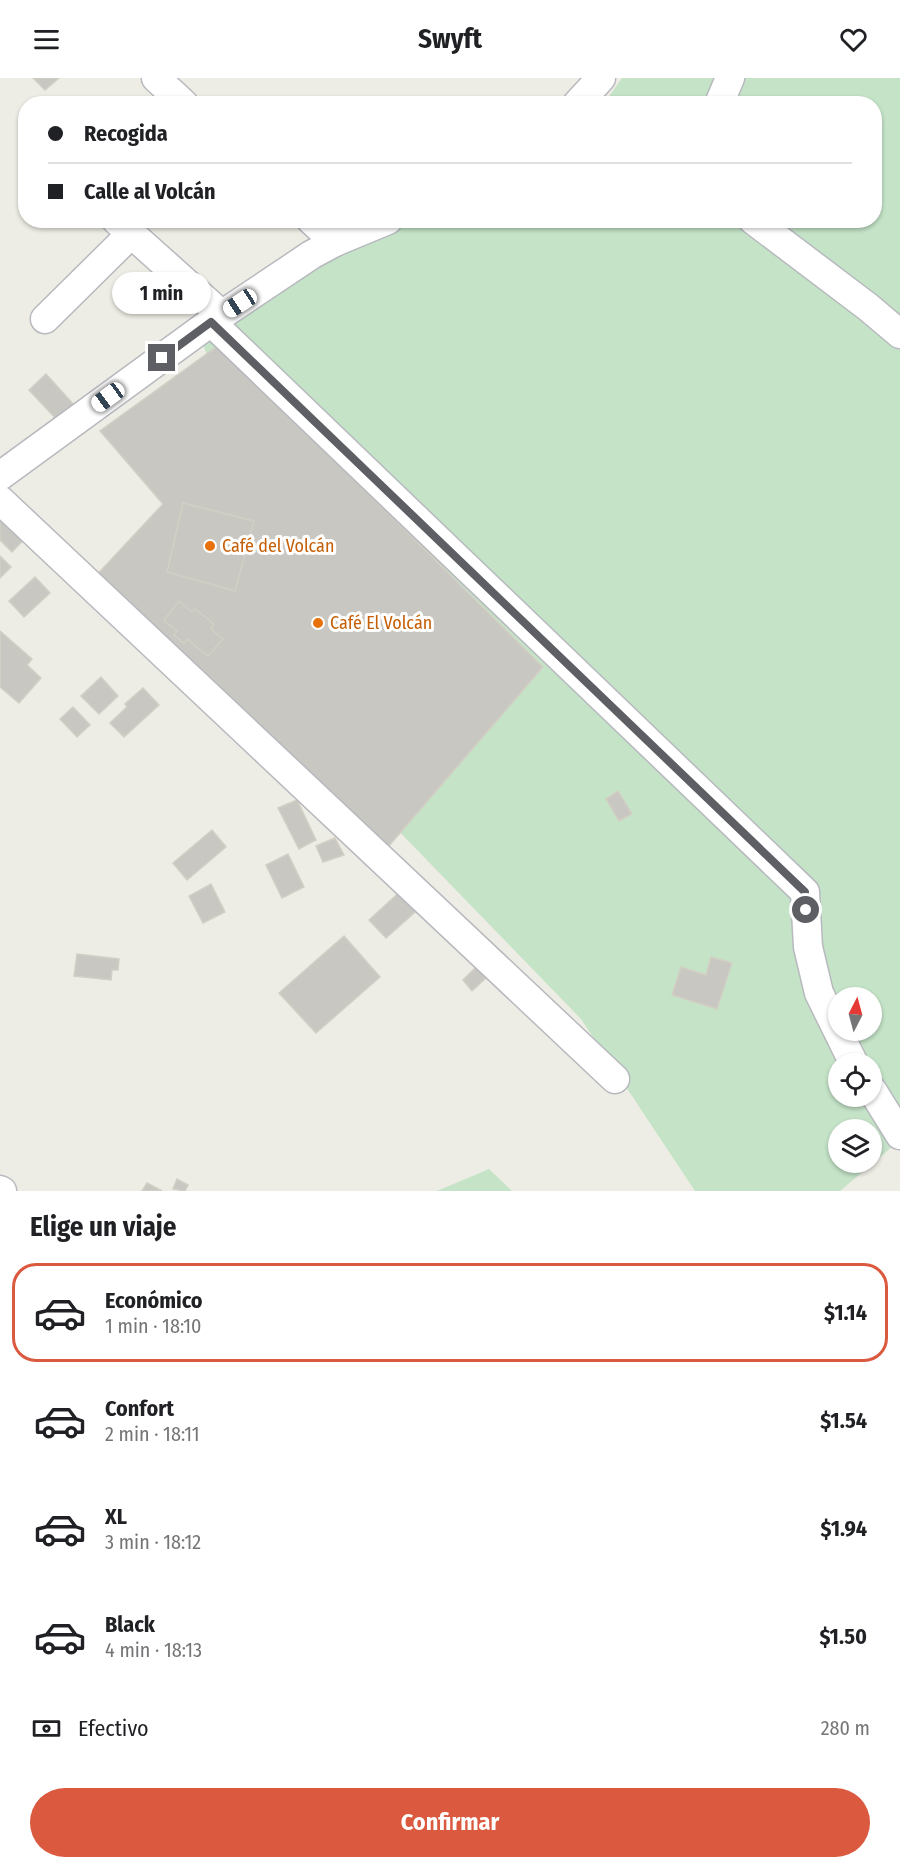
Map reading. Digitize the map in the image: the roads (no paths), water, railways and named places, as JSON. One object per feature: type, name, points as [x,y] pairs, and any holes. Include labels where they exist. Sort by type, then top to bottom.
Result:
[{"type":"street","points":[[156,78],[175,96]]},
{"type":"street","points":[[584,96],[601,78]]},
{"type":"street","points":[[722,96],[730,78]]},
{"type":"street","points":[[45,319],[122,228]]},
{"type":"street","points":[[124,228],[805,892],[808,946],[819,993],[849,1053]]},
{"type":"street","points":[[320,228],[335,242]]},
{"type":"street","points":[[0,476],[216,318],[335,242],[369,228]]},
{"type":"street","points":[[764,228],[900,334]]},
{"type":"street","points":[[0,500],[615,1080]]},
{"type":"street","points":[[882,1106],[900,1135]]},
{"type":"place","name":"Café del Volcán","points":[[210,546]]},
{"type":"place","name":"Café El Volcán","points":[[318,623]]}]
